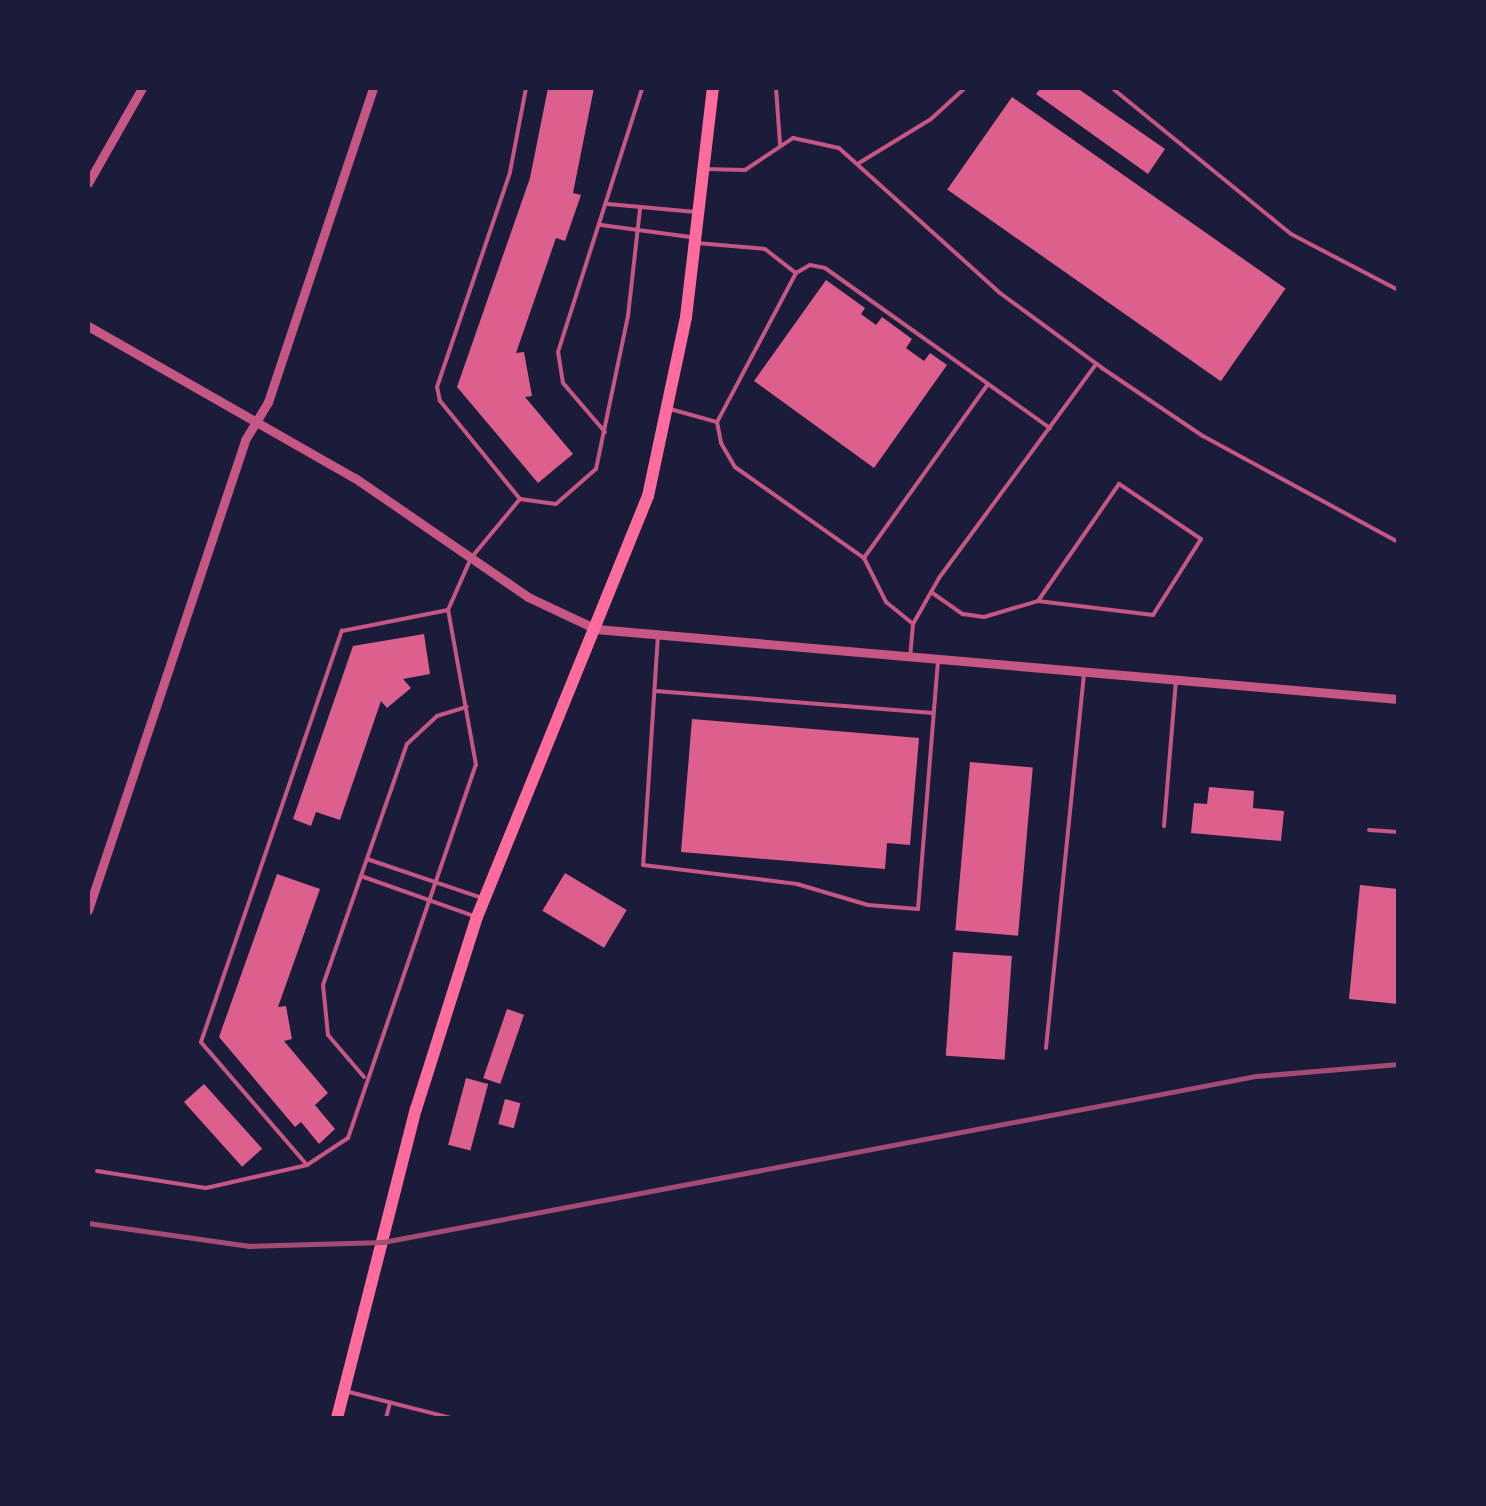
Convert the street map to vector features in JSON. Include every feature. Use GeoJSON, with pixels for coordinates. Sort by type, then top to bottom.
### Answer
{"type":"FeatureCollection","features":[{"type":"Feature","properties":{"kind":"main road"},"geometry":{"type":"LineString","coordinates":[[337,1418],[416,1110],[484,898],[630,549],[670,409],[713,88]]}},
{"type":"Feature","properties":{"kind":"street"},"geometry":{"type":"LineString","coordinates":[[88,183],[142,88]]}},
{"type":"Feature","properties":{"kind":"street"},"geometry":{"type":"LineString","coordinates":[[88,910],[373,88]]}},
{"type":"Feature","properties":{"kind":"street"},"geometry":{"type":"LineString","coordinates":[[88,326],[354,478],[528,597],[596,629],[1398,699]]}},
{"type":"Feature","properties":{"kind":"lane"},"geometry":{"type":"LineString","coordinates":[[526,88],[510,172],[437,387],[440,401],[520,499],[538,505],[568,498],[596,468],[640,209]]}},
{"type":"Feature","properties":{"kind":"lane"},"geometry":{"type":"LineString","coordinates":[[604,432],[563,383],[558,352],[642,88]]}},
{"type":"Feature","properties":{"kind":"lane"},"geometry":{"type":"LineString","coordinates":[[776,88],[780,144]]}},
{"type":"Feature","properties":{"kind":"lane"},"geometry":{"type":"LineString","coordinates":[[859,163],[931,119],[965,88]]}},
{"type":"Feature","properties":{"kind":"lane"},"geometry":{"type":"LineString","coordinates":[[1112,88],[1291,234],[1398,290]]}},
{"type":"Feature","properties":{"kind":"lane"},"geometry":{"type":"LineString","coordinates":[[700,168],[745,170],[780,144],[814,138],[859,163],[1000,293],[1096,364],[1203,436],[1398,542]]}},
{"type":"Feature","properties":{"kind":"lane"},"geometry":{"type":"LineString","coordinates":[[608,204],[696,212]]}},
{"type":"Feature","properties":{"kind":"lane"},"geometry":{"type":"LineString","coordinates":[[601,225],[765,249],[796,274]]}},
{"type":"Feature","properties":{"kind":"lane"},"geometry":{"type":"LineString","coordinates":[[913,624],[886,602],[864,558],[736,468],[718,422],[796,274],[810,265],[825,268],[1050,428]]}},
{"type":"Feature","properties":{"kind":"lane"},"geometry":{"type":"LineString","coordinates":[[910,657],[913,624],[931,592],[1096,364]]}},
{"type":"Feature","properties":{"kind":"lane"},"geometry":{"type":"LineString","coordinates":[[864,558],[988,384]]}},
{"type":"Feature","properties":{"kind":"lane"},"geometry":{"type":"LineString","coordinates":[[670,409],[718,422]]}},
{"type":"Feature","properties":{"kind":"lane"},"geometry":{"type":"LineString","coordinates":[[931,592],[963,614],[984,617],[1038,601],[1153,614],[1201,540],[1119,484],[1038,601]]}},
{"type":"Feature","properties":{"kind":"lane"},"geometry":{"type":"LineString","coordinates":[[97,1172],[206,1188],[307,1165],[348,1138],[431,881],[476,765],[448,610],[471,558],[520,499]]}},
{"type":"Feature","properties":{"kind":"lane"},"geometry":{"type":"LineString","coordinates":[[307,1165],[201,1042],[342,630],[448,610]]}},
{"type":"Feature","properties":{"kind":"lane"},"geometry":{"type":"LineString","coordinates":[[658,635],[643,865],[798,884],[902,908],[918,909],[938,659]]}},
{"type":"Feature","properties":{"kind":"lane"},"geometry":{"type":"LineString","coordinates":[[1046,1048],[1084,672]]}},
{"type":"Feature","properties":{"kind":"lane"},"geometry":{"type":"LineString","coordinates":[[1164,826],[1176,680]]}},
{"type":"Feature","properties":{"kind":"lane"},"geometry":{"type":"LineString","coordinates":[[654,690],[933,713]]}},
{"type":"Feature","properties":{"kind":"lane"},"geometry":{"type":"LineString","coordinates":[[366,1078],[328,1035],[321,1002],[406,744],[437,716],[467,707]]}},
{"type":"Feature","properties":{"kind":"lane"},"geometry":{"type":"LineString","coordinates":[[1369,830],[1398,832]]}},
{"type":"Feature","properties":{"kind":"lane"},"geometry":{"type":"LineString","coordinates":[[367,859],[484,898]]}},
{"type":"Feature","properties":{"kind":"lane"},"geometry":{"type":"LineString","coordinates":[[361,876],[478,917]]}},
{"type":"Feature","properties":{"kind":"lane"},"geometry":{"type":"LineString","coordinates":[[345,1391],[451,1418]]}},
{"type":"Feature","properties":{"kind":"lane"},"geometry":{"type":"LineString","coordinates":[[386,1418],[390,1403]]}},
{"type":"Feature","properties":{"kind":"building"},"geometry":{"type":"Polygon","coordinates":[[[548,88],[594,88],[573,193],[581,195],[565,241],[556,238],[516,353],[524,352],[532,396],[525,397],[573,454],[538,483],[457,387],[530,178],[548,88]]]}},
{"type":"Feature","properties":{"kind":"building"},"geometry":{"type":"Polygon","coordinates":[[[1041,88],[1077,88],[1165,149],[1148,174],[1036,94],[1041,88]]]}},
{"type":"Feature","properties":{"kind":"building"},"geometry":{"type":"Polygon","coordinates":[[[1012,97],[1286,289],[1221,381],[947,190],[1012,97]]]}},
{"type":"Feature","properties":{"kind":"building"},"geometry":{"type":"Polygon","coordinates":[[[826,280],[865,308],[861,314],[876,325],[882,317],[912,339],[906,348],[924,361],[930,353],[947,365],[874,468],[754,381],[826,280]]]}},
{"type":"Feature","properties":{"kind":"building"},"geometry":{"type":"Polygon","coordinates":[[[424,634],[430,674],[403,679],[411,688],[387,708],[381,701],[340,820],[316,812],[311,826],[293,819],[353,646],[424,634]]]}},
{"type":"Feature","properties":{"kind":"building"},"geometry":{"type":"Polygon","coordinates":[[[692,719],[919,738],[910,845],[887,843],[885,869],[681,852],[692,719]]]}},
{"type":"Feature","properties":{"kind":"building"},"geometry":{"type":"Polygon","coordinates":[[[970,762],[1033,767],[1018,936],[955,930],[970,762]]]}},
{"type":"Feature","properties":{"kind":"building"},"geometry":{"type":"Polygon","coordinates":[[[1209,787],[1254,791],[1253,808],[1284,811],[1281,841],[1191,833],[1194,803],[1207,804],[1209,787]]]}},
{"type":"Feature","properties":{"kind":"building"},"geometry":{"type":"Polygon","coordinates":[[[565,873],[627,910],[604,948],[542,911],[565,873]]]}},
{"type":"Feature","properties":{"kind":"building"},"geometry":{"type":"Polygon","coordinates":[[[277,874],[320,889],[278,1007],[286,1006],[292,1039],[284,1041],[328,1093],[315,1105],[335,1129],[319,1144],[301,1122],[295,1127],[219,1037],[277,874]]]}},
{"type":"Feature","properties":{"kind":"building"},"geometry":{"type":"Polygon","coordinates":[[[1360,885],[1398,889],[1398,1004],[1349,999],[1360,885]]]}},
{"type":"Feature","properties":{"kind":"building"},"geometry":{"type":"Polygon","coordinates":[[[953,952],[1012,956],[1005,1060],[946,1056],[953,952]]]}},
{"type":"Feature","properties":{"kind":"building"},"geometry":{"type":"Polygon","coordinates":[[[507,1009],[524,1015],[500,1084],[483,1078],[507,1009]]]}},
{"type":"Feature","properties":{"kind":"building"},"geometry":{"type":"Polygon","coordinates":[[[466,1078],[488,1084],[470,1151],[448,1145],[466,1078]]]}},
{"type":"Feature","properties":{"kind":"building"},"geometry":{"type":"Polygon","coordinates":[[[204,1084],[262,1149],[242,1167],[184,1102],[204,1084]]]}},
{"type":"Feature","properties":{"kind":"building"},"geometry":{"type":"Polygon","coordinates":[[[505,1099],[520,1103],[514,1128],[498,1124],[505,1099]]]}},
{"type":"Feature","properties":{"kind":"railway"},"geometry":{"type":"LineString","coordinates":[[88,1223],[249,1246],[383,1242],[1256,1076],[1398,1064]]}}]}
